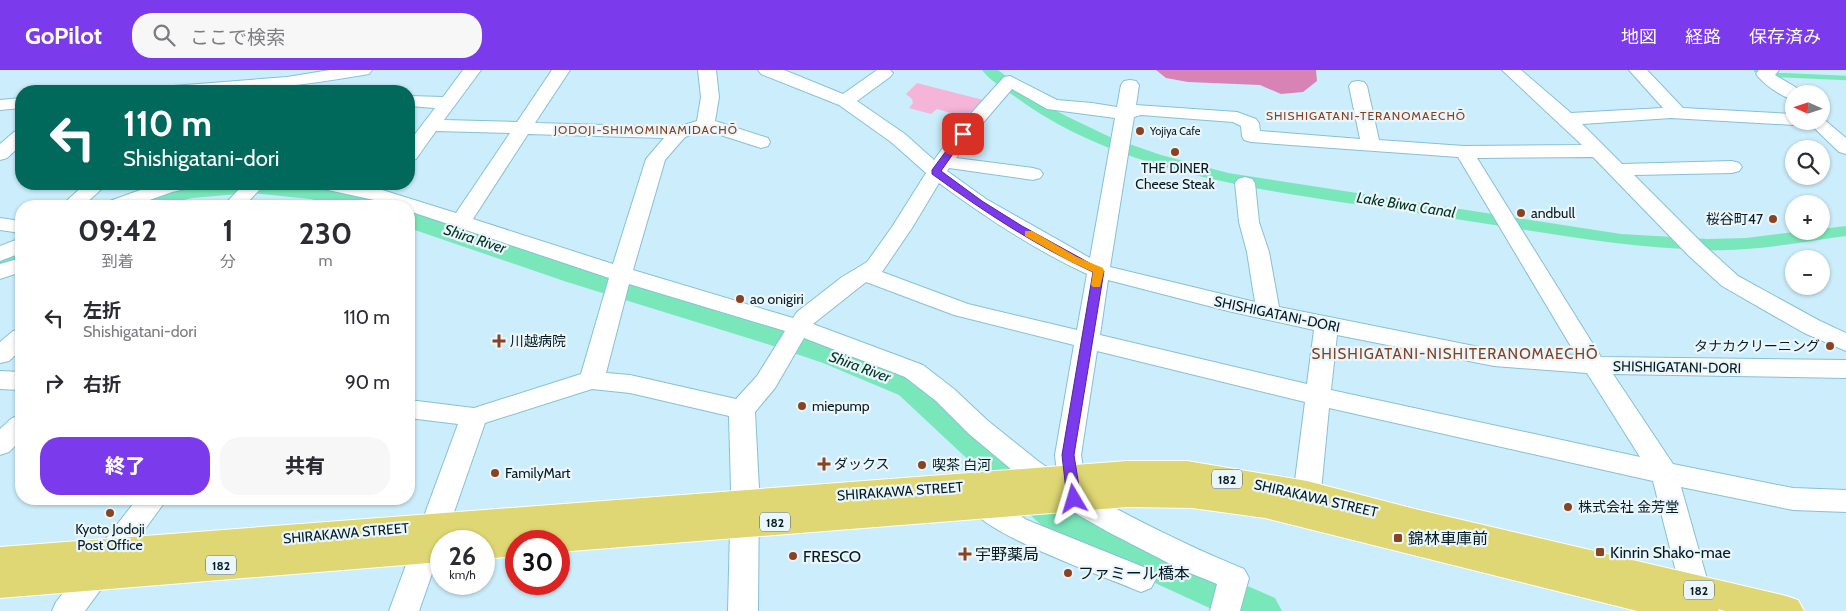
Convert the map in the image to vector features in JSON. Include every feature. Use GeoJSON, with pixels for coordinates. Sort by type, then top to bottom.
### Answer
{"type":"FeatureCollection","features":[{"type":"Feature","properties":{"kind":"main road","name":"SHIRAKAWA STREET"},"geometry":{"type":"LineString","coordinates":[[495,535],[744,513],[1037,492],[1192,495],[1265,505],[1306,504],[1508,566],[1699,604],[1786,611]]}},
{"type":"Feature","properties":{"kind":"main road","name":"SHIRAKAWA STREET"},"geometry":{"type":"LineString","coordinates":[[570,535],[744,513]]}},
{"type":"Feature","properties":{"kind":"main road","name":"SHIRAKAWA STREET"},"geometry":{"type":"LineString","coordinates":[[0,561],[104,563],[430,541]]}},
{"type":"Feature","properties":{"kind":"main road","name":"SHIRAKAWA STREET"},"geometry":{"type":"LineString","coordinates":[[0,583],[104,563]]}},
{"type":"Feature","properties":{"kind":"street"},"geometry":{"type":"LineString","coordinates":[[208,85],[225,70]]}},
{"type":"Feature","properties":{"kind":"street"},"geometry":{"type":"LineString","coordinates":[[255,85],[287,82],[360,70]]}},
{"type":"Feature","properties":{"kind":"street"},"geometry":{"type":"LineString","coordinates":[[346,85],[360,70]]}},
{"type":"Feature","properties":{"kind":"street"},"geometry":{"type":"LineString","coordinates":[[415,148],[472,70]]}},
{"type":"Feature","properties":{"kind":"street"},"geometry":{"type":"LineString","coordinates":[[461,222],[560,70]]}},
{"type":"Feature","properties":{"kind":"street"},"geometry":{"type":"LineString","coordinates":[[706,124],[712,96],[707,70]]}},
{"type":"Feature","properties":{"kind":"street","name":"SHISHIGATANI-DORI"},"geometry":{"type":"LineString","coordinates":[[767,70],[845,101],[939,166],[979,203],[1073,259],[1099,271],[1326,325],[1494,358],[1594,365],[1835,369]]}},
{"type":"Feature","properties":{"kind":"street"},"geometry":{"type":"LineString","coordinates":[[1511,70],[1545,102],[1567,119],[1719,272],[1745,290],[1846,343]]}},
{"type":"Feature","properties":{"kind":"street"},"geometry":{"type":"LineString","coordinates":[[1638,70],[1678,114]]}},
{"type":"Feature","properties":{"kind":"street"},"geometry":{"type":"LineString","coordinates":[[1768,72],[1767,78],[1785,87]]}},
{"type":"Feature","properties":{"kind":"street"},"geometry":{"type":"LineString","coordinates":[[845,101],[884,73]]}},
{"type":"Feature","properties":{"kind":"street"},"geometry":{"type":"LineString","coordinates":[[743,611],[742,410],[766,382],[805,317],[850,282],[875,267],[902,228],[939,166],[963,134],[1008,84],[1053,105],[1084,109],[1092,108],[1125,114],[1140,109],[1237,117],[1250,123],[1251,136],[1464,152],[1597,151]]}},
{"type":"Feature","properties":{"kind":"street"},"geometry":{"type":"LineString","coordinates":[[1130,84],[1068,455],[1037,492],[1017,528],[1141,579]]}},
{"type":"Feature","properties":{"kind":"street"},"geometry":{"type":"LineString","coordinates":[[1358,86],[1371,145]]}},
{"type":"Feature","properties":{"kind":"street"},"geometry":{"type":"LineString","coordinates":[[415,101],[448,103]]}},
{"type":"Feature","properties":{"kind":"street"},"geometry":{"type":"LineString","coordinates":[[0,105],[15,104]]}},
{"type":"Feature","properties":{"kind":"street"},"geometry":{"type":"LineString","coordinates":[[1567,119],[1678,114],[1785,120]]}},
{"type":"Feature","properties":{"kind":"street"},"geometry":{"type":"LineString","coordinates":[[432,125],[678,133],[706,124],[761,142]]}},
{"type":"Feature","properties":{"kind":"street"},"geometry":{"type":"LineString","coordinates":[[1826,130],[1846,148]]}},
{"type":"Feature","properties":{"kind":"street"},"geometry":{"type":"LineString","coordinates":[[592,380],[656,159],[678,133]]}},
{"type":"Feature","properties":{"kind":"street"},"geometry":{"type":"LineString","coordinates":[[6,151],[15,142]]}},
{"type":"Feature","properties":{"kind":"street"},"geometry":{"type":"LineString","coordinates":[[1464,152],[1594,365],[1664,473],[1699,604]]}},
{"type":"Feature","properties":{"kind":"street"},"geometry":{"type":"LineString","coordinates":[[939,166],[965,166],[1033,174]]}},
{"type":"Feature","properties":{"kind":"street"},"geometry":{"type":"LineString","coordinates":[[1618,170],[1732,167]]}},
{"type":"Feature","properties":{"kind":"street"},"geometry":{"type":"LineString","coordinates":[[1245,183],[1249,222],[1258,252],[1268,312]]}},
{"type":"Feature","properties":{"kind":"street"},"geometry":{"type":"LineString","coordinates":[[78,200],[90,190]]}},
{"type":"Feature","properties":{"kind":"street"},"geometry":{"type":"LineString","coordinates":[[131,200],[159,190]]}},
{"type":"Feature","properties":{"kind":"street"},"geometry":{"type":"LineString","coordinates":[[239,200],[249,190]]}},
{"type":"Feature","properties":{"kind":"street"},"geometry":{"type":"LineString","coordinates":[[352,190],[391,200]]}},
{"type":"Feature","properties":{"kind":"street"},"geometry":{"type":"LineString","coordinates":[[415,208],[461,222],[619,283],[792,337],[914,370],[945,395],[978,427],[1037,492],[1120,525],[1182,556],[1234,578],[1229,598]]}},
{"type":"Feature","properties":{"kind":"street"},"geometry":{"type":"LineString","coordinates":[[0,224],[15,226]]}},
{"type":"Feature","properties":{"kind":"street"},"geometry":{"type":"LineString","coordinates":[[0,254],[15,248]]}},
{"type":"Feature","properties":{"kind":"street"},"geometry":{"type":"LineString","coordinates":[[0,272],[15,267]]}},
{"type":"Feature","properties":{"kind":"street"},"geometry":{"type":"LineString","coordinates":[[866,274],[962,310],[1318,396],[1664,473],[1794,499],[1846,501]]}},
{"type":"Feature","properties":{"kind":"street"},"geometry":{"type":"LineString","coordinates":[[1306,504],[1326,325]]}},
{"type":"Feature","properties":{"kind":"street"},"geometry":{"type":"LineString","coordinates":[[0,355],[15,342]]}},
{"type":"Feature","properties":{"kind":"street"},"geometry":{"type":"LineString","coordinates":[[1835,369],[1846,388]]}},
{"type":"Feature","properties":{"kind":"street"},"geometry":{"type":"LineString","coordinates":[[0,380],[15,381]]}},
{"type":"Feature","properties":{"kind":"street"},"geometry":{"type":"LineString","coordinates":[[415,410],[474,417],[592,380],[630,384],[742,410]]}},
{"type":"Feature","properties":{"kind":"street"},"geometry":{"type":"LineString","coordinates":[[438,530],[474,417]]}},
{"type":"Feature","properties":{"kind":"street"},"geometry":{"type":"LineString","coordinates":[[0,444],[15,430]]}},
{"type":"Feature","properties":{"kind":"street"},"geometry":{"type":"LineString","coordinates":[[67,611],[148,505]]}},
{"type":"Feature","properties":{"kind":"street"},"geometry":{"type":"LineString","coordinates":[[404,611],[430,550]]}},
{"type":"Feature","properties":{"kind":"shaded area"},"geometry":{"type":"Polygon","coordinates":[[[1156,70],[1316,70],[1317,81],[1303,92],[1281,94],[1260,85],[1188,82],[1166,78],[1156,70]]]}},
{"type":"Feature","properties":{"kind":"shaded area"},"geometry":{"type":"Polygon","coordinates":[[[917,83],[983,100],[965,117],[937,109],[931,114],[909,108],[913,103],[912,99],[906,94],[917,83]]]}},
{"type":"Feature","properties":{"kind":"waterway","name":"Lake Biwa Canal"},"geometry":{"type":"LineString","coordinates":[[989,70],[1039,107],[1083,131],[1130,150],[1228,178],[1621,239],[1708,245],[1746,244],[1846,231]]}},
{"type":"Feature","properties":{"kind":"waterway"},"geometry":{"type":"LineString","coordinates":[[1756,70],[1779,75],[1846,78]]}},
{"type":"Feature","properties":{"kind":"waterway","name":"Shira River"},"geometry":{"type":"LineString","coordinates":[[150,200],[192,190]]}},
{"type":"Feature","properties":{"kind":"waterway","name":"Shira River"},"geometry":{"type":"LineString","coordinates":[[310,190],[351,200]]}},
{"type":"Feature","properties":{"kind":"waterway","name":"Shira River"},"geometry":{"type":"LineString","coordinates":[[415,220],[578,275],[779,336],[835,355],[911,386],[989,457],[1069,525],[1260,611]]}},
{"type":"Feature","properties":{"kind":"waterway","name":"Shira River"},"geometry":{"type":"LineString","coordinates":[[0,264],[15,257]]}},
{"type":"Feature","properties":{"kind":"slow traffic"},"geometry":{"type":"LineString","coordinates":[[1029,234],[1073,259],[1099,271],[1097,285]]}},
{"type":"Feature","properties":{"kind":"place","name":"Yojiya Cafe"},"geometry":{"type":"Point","coordinates":[1140,131]}},
{"type":"Feature","properties":{"kind":"place","name":"THE DINER Cheese Steak"},"geometry":{"type":"Point","coordinates":[1175,152]}},
{"type":"Feature","properties":{"kind":"place","name":"andbull"},"geometry":{"type":"Point","coordinates":[1521,213]}},
{"type":"Feature","properties":{"kind":"place","name":"桜谷町47"},"geometry":{"type":"Point","coordinates":[1773,219]}},
{"type":"Feature","properties":{"kind":"place","name":"ao onigiri"},"geometry":{"type":"Point","coordinates":[740,299]}},
{"type":"Feature","properties":{"kind":"place","name":"川越病院"},"geometry":{"type":"Point","coordinates":[499,341]}},
{"type":"Feature","properties":{"kind":"place","name":"タナカクリーニング"},"geometry":{"type":"Point","coordinates":[1830,346]}},
{"type":"Feature","properties":{"kind":"place","name":"miepump"},"geometry":{"type":"Point","coordinates":[802,406]}},
{"type":"Feature","properties":{"kind":"place","name":"ダックス"},"geometry":{"type":"Point","coordinates":[824,464]}},
{"type":"Feature","properties":{"kind":"place","name":"喫茶 白河"},"geometry":{"type":"Point","coordinates":[922,465]}},
{"type":"Feature","properties":{"kind":"place","name":"FamilyMart"},"geometry":{"type":"Point","coordinates":[495,473]}},
{"type":"Feature","properties":{"kind":"place","name":"株式会社 金芳堂"},"geometry":{"type":"Point","coordinates":[1568,507]}},
{"type":"Feature","properties":{"kind":"place","name":"Kyoto Jodoji Post Office"},"geometry":{"type":"Point","coordinates":[110,513]}},
{"type":"Feature","properties":{"kind":"place","name":"錦林車庫前"},"geometry":{"type":"Point","coordinates":[1398,538]}},
{"type":"Feature","properties":{"kind":"place","name":"Kinrin Shako-mae"},"geometry":{"type":"Point","coordinates":[1600,552]}},
{"type":"Feature","properties":{"kind":"place","name":"宇野薬局"},"geometry":{"type":"Point","coordinates":[965,554]}},
{"type":"Feature","properties":{"kind":"place","name":"FRESCO"},"geometry":{"type":"Point","coordinates":[793,556]}},
{"type":"Feature","properties":{"kind":"place","name":"ファミール橋本"},"geometry":{"type":"Point","coordinates":[1068,573]}},
{"type":"Feature","properties":{"kind":"district","name":"SHISHIGATANI-TERANOMAECHŌ"},"geometry":{"type":"Point","coordinates":[1366,115]}},
{"type":"Feature","properties":{"kind":"district","name":"JODOJI-SHIMOMINAMIDACHŌ"},"geometry":{"type":"Point","coordinates":[646,129]}},
{"type":"Feature","properties":{"kind":"district","name":"SHISHIGATANI-NISHITERANOMAECHŌ"},"geometry":{"type":"Point","coordinates":[1455,354]}},
{"type":"Feature","properties":{"kind":"route"},"geometry":{"type":"LineString","coordinates":[[963,134],[936,172],[979,203],[1019,228],[1073,259],[1099,271],[1068,455],[1074,499]]}}]}
